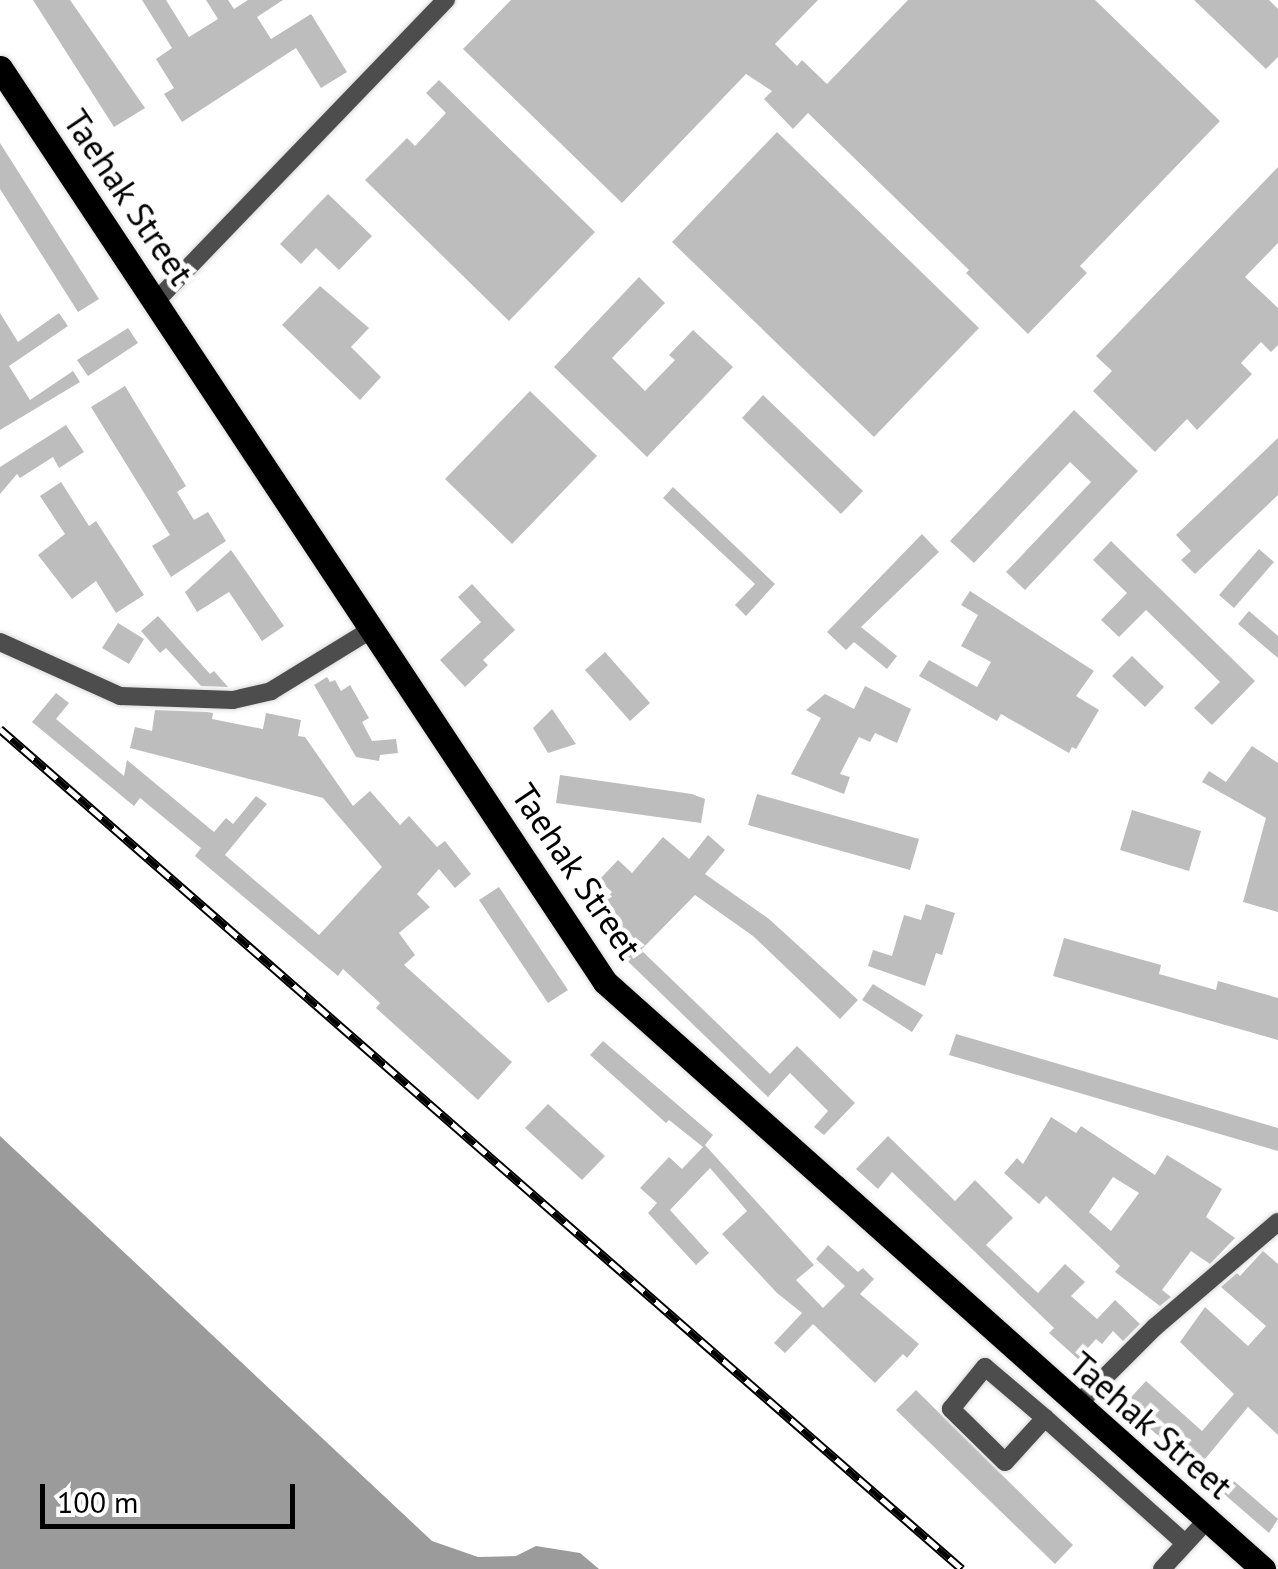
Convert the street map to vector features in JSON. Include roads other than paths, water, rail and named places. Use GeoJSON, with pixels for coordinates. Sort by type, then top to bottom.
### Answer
{"type":"FeatureCollection","features":[{"type":"Feature","properties":{"kind":"main road","name":"Taehak Street"},"geometry":{"type":"LineString","coordinates":[[0,68],[605,982],[1263,1569]]}},
{"type":"Feature","properties":{"kind":"street"},"geometry":{"type":"LineString","coordinates":[[157,300],[446,0]]}},
{"type":"Feature","properties":{"kind":"street"},"geometry":{"type":"LineString","coordinates":[[0,642],[120,696],[233,700],[271,691],[374,628]]}},
{"type":"Feature","properties":{"kind":"street"},"geometry":{"type":"LineString","coordinates":[[1076,1406],[1155,1327],[1278,1222]]}},
{"type":"Feature","properties":{"kind":"street"},"geometry":{"type":"LineString","coordinates":[[1044,1418],[1006,1462],[951,1409],[986,1367],[1044,1418],[1186,1543]]}},
{"type":"Feature","properties":{"kind":"street"},"geometry":{"type":"LineString","coordinates":[[1162,1569],[1206,1520]]}},
{"type":"Feature","properties":{"kind":"railway"},"geometry":{"type":"LineString","coordinates":[[0,729],[962,1569]]}}]}
